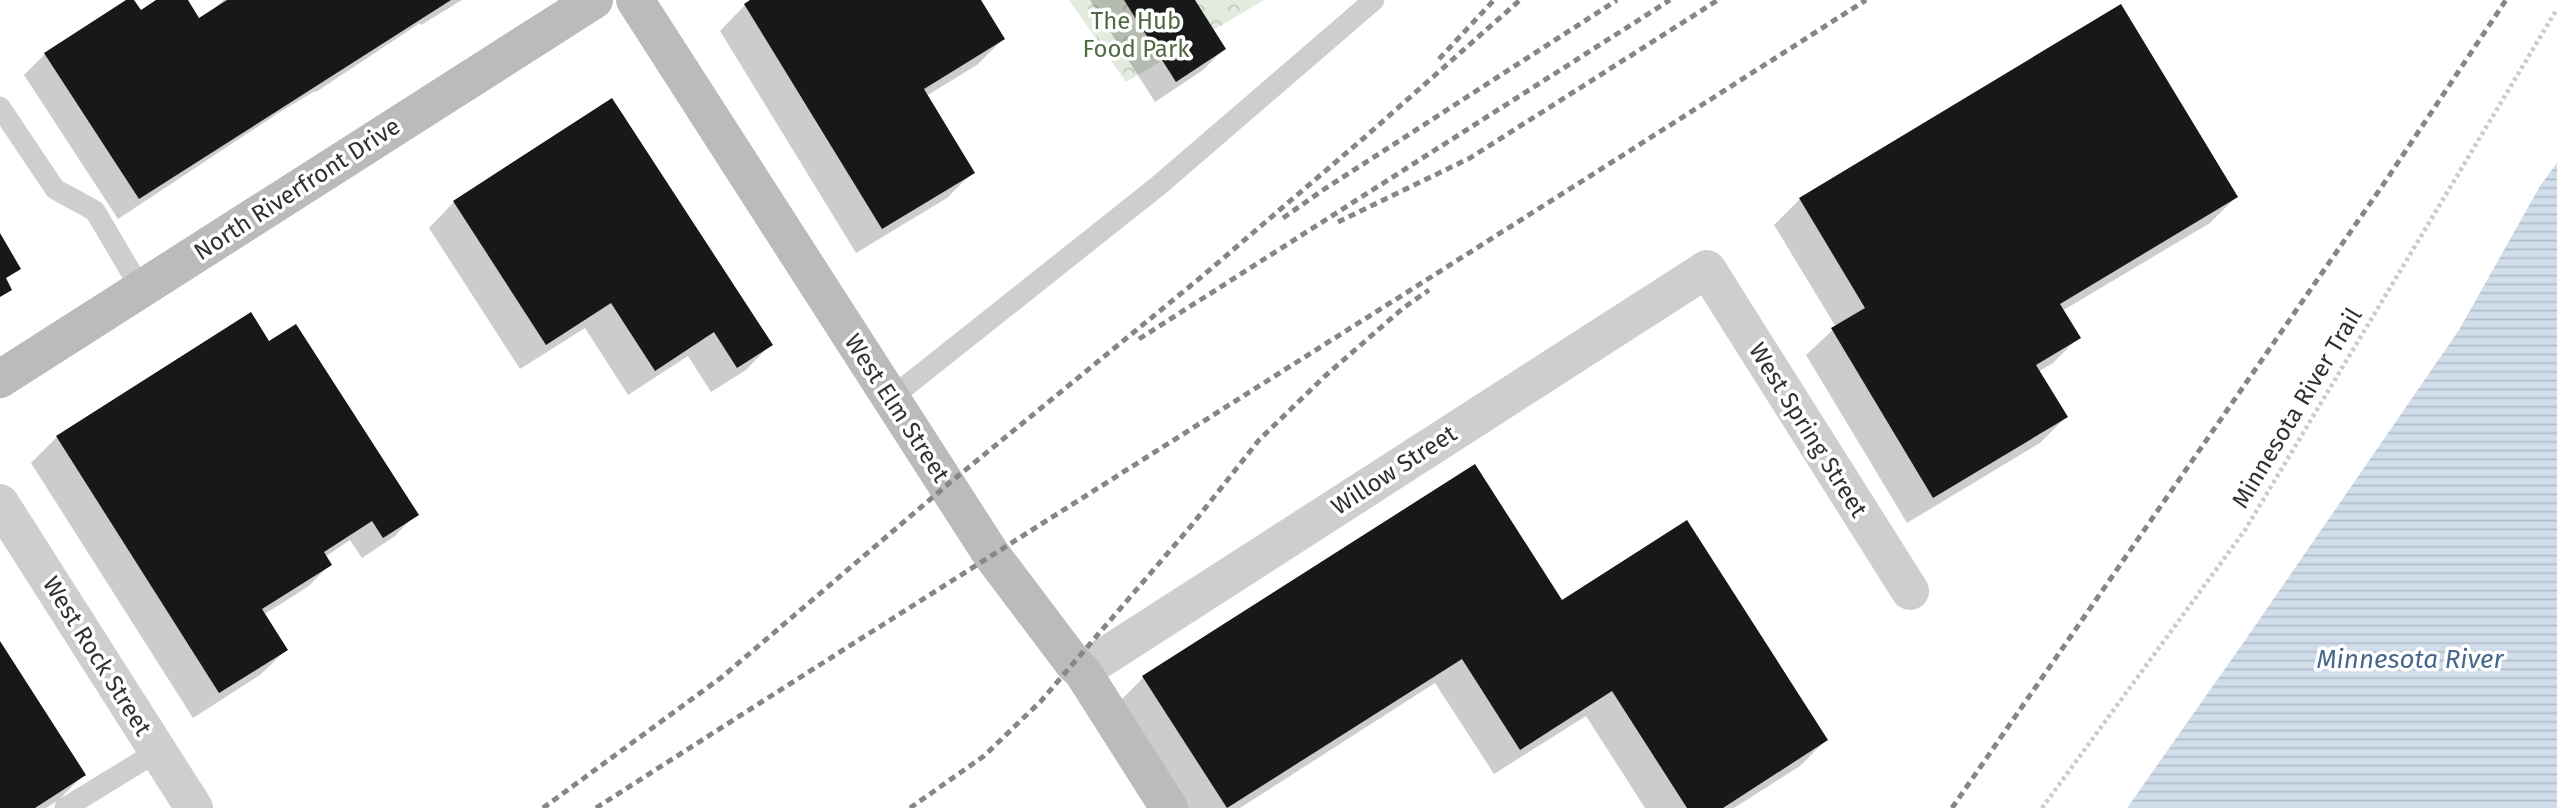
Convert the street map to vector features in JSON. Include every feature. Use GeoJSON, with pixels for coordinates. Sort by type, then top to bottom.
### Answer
{"type":"FeatureCollection","features":[{"type":"Feature","properties":{"kind":"street","name":"North Riverfront Drive"},"geometry":{"type":"LineString","coordinates":[[0,379],[594,0]]}},
{"type":"Feature","properties":{"kind":"street","name":"West Elm Street"},"geometry":{"type":"LineString","coordinates":[[635,0],[991,554],[1082,671],[1169,808]]}},
{"type":"Feature","properties":{"kind":"street","name":"West Spring Street"},"geometry":{"type":"LineString","coordinates":[[1707,269],[1910,591]]}},
{"type":"Feature","properties":{"kind":"street","name":"Willow Street"},"geometry":{"type":"LineString","coordinates":[[1082,671],[1707,269]]}},
{"type":"Feature","properties":{"kind":"street","name":"West Rock Street"},"geometry":{"type":"LineString","coordinates":[[0,503],[194,808]]}},
{"type":"Feature","properties":{"kind":"lane"},"geometry":{"type":"LineString","coordinates":[[891,398],[1158,186],[1374,0]]}},
{"type":"Feature","properties":{"kind":"lane"},"geometry":{"type":"LineString","coordinates":[[0,107],[55,189],[95,211],[141,289]]}},
{"type":"Feature","properties":{"kind":"lane"},"geometry":{"type":"LineString","coordinates":[[65,808],[158,751]]}},
{"type":"Feature","properties":{"kind":"path","name":"Minnesota River Trail"},"geometry":{"type":"LineString","coordinates":[[2042,808],[2245,530],[2557,9]]}},
{"type":"Feature","properties":{"kind":"green space","name":"The Hub Food Park"},"geometry":{"type":"Polygon","coordinates":[[[1069,0],[1264,0],[1126,82],[1069,0]]]}},
{"type":"Feature","properties":{"kind":"water","name":"Minnesota River"},"geometry":{"type":"Polygon","coordinates":[[[2557,163],[2557,808],[2127,808],[2459,330],[2540,186],[2557,163]]]}},
{"type":"Feature","properties":{"kind":"building"},"geometry":{"type":"Polygon","coordinates":[[[126,0],[134,0],[141,10],[156,0],[188,0],[199,18],[227,0],[451,0],[139,199],[44,53],[126,0]]]}},
{"type":"Feature","properties":{"kind":"building"},"geometry":{"type":"Polygon","coordinates":[[[750,0],[981,0],[1005,39],[924,89],[975,173],[882,229],[744,4],[750,0]]]}},
{"type":"Feature","properties":{"kind":"building"},"geometry":{"type":"Polygon","coordinates":[[[1124,0],[1195,0],[1226,49],[1176,82],[1124,0]]]}},
{"type":"Feature","properties":{"kind":"building"},"geometry":{"type":"Polygon","coordinates":[[[2121,4],[2238,197],[2060,304],[2081,338],[2036,365],[2068,417],[1933,498],[1831,328],[1865,308],[1799,198],[2121,4]]]}},
{"type":"Feature","properties":{"kind":"building"},"geometry":{"type":"Polygon","coordinates":[[[612,98],[773,345],[737,368],[714,332],[655,371],[611,303],[546,345],[453,201],[612,98]]]}},
{"type":"Feature","properties":{"kind":"building"},"geometry":{"type":"Polygon","coordinates":[[[0,233],[21,269],[6,278],[12,290],[0,297],[0,233]]]}},
{"type":"Feature","properties":{"kind":"building"},"geometry":{"type":"Polygon","coordinates":[[[251,312],[269,341],[296,324],[419,515],[383,538],[372,521],[324,552],[332,565],[262,609],[288,650],[219,693],[56,436],[251,312]]]}},
{"type":"Feature","properties":{"kind":"building"},"geometry":{"type":"Polygon","coordinates":[[[1475,464],[1562,600],[1687,520],[1828,740],[1723,808],[1687,808],[1612,691],[1520,750],[1462,659],[1227,808],[1142,676],[1475,464]]]}},
{"type":"Feature","properties":{"kind":"building"},"geometry":{"type":"Polygon","coordinates":[[[0,641],[86,775],[35,808],[0,808],[0,641]]]}},
{"type":"Feature","properties":{"kind":"railway"},"geometry":{"type":"LineString","coordinates":[[1439,59],[1494,0]]}},
{"type":"Feature","properties":{"kind":"railway"},"geometry":{"type":"LineString","coordinates":[[543,808],[722,677],[947,485],[1200,278],[1520,0]]}},
{"type":"Feature","properties":{"kind":"railway"},"geometry":{"type":"LineString","coordinates":[[1283,218],[1617,0]]}},
{"type":"Feature","properties":{"kind":"railway"},"geometry":{"type":"LineString","coordinates":[[1139,339],[1670,0]]}},
{"type":"Feature","properties":{"kind":"railway"},"geometry":{"type":"LineString","coordinates":[[1338,222],[1470,158],[1718,0]]}},
{"type":"Feature","properties":{"kind":"railway"},"geometry":{"type":"LineString","coordinates":[[596,808],[1866,0]]}},
{"type":"Feature","properties":{"kind":"railway"},"geometry":{"type":"LineString","coordinates":[[1952,808],[2387,179],[2506,0]]}},
{"type":"Feature","properties":{"kind":"railway"},"geometry":{"type":"LineString","coordinates":[[910,808],[984,756],[1041,701],[1191,526],[1259,440],[1325,376],[1402,309],[1429,290]]}}]}
